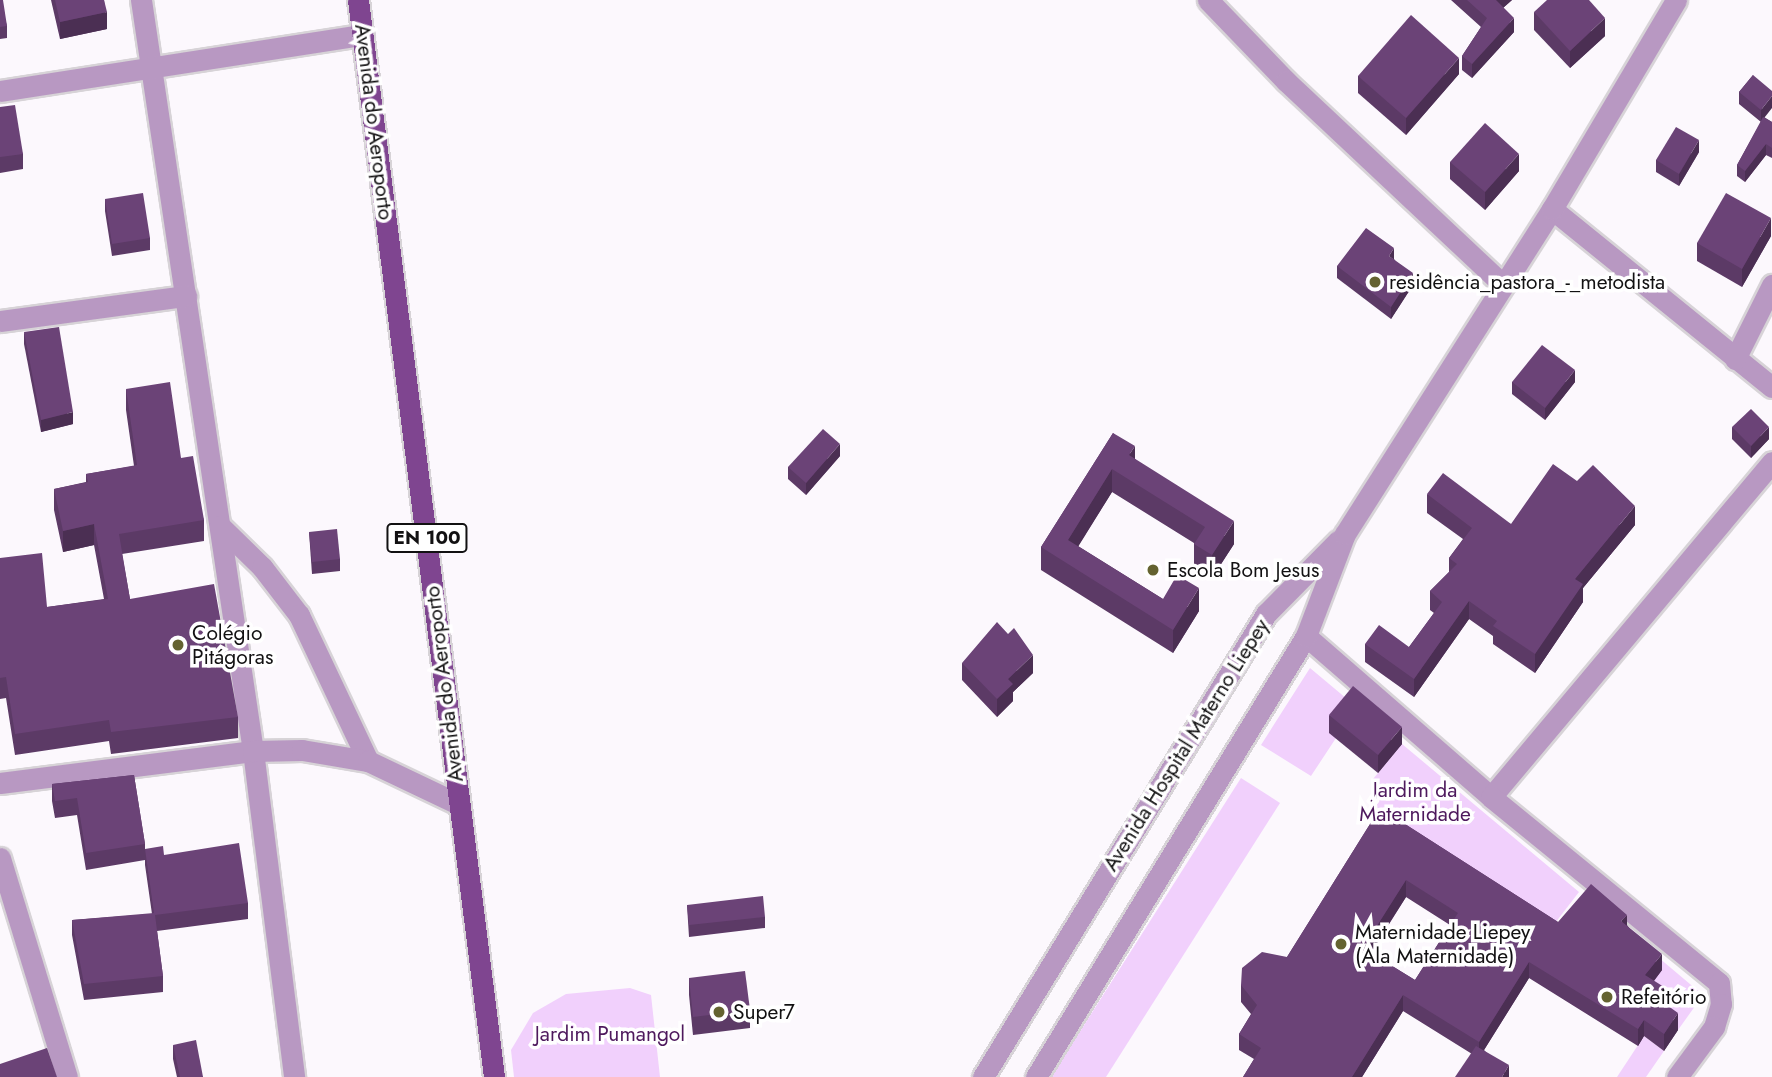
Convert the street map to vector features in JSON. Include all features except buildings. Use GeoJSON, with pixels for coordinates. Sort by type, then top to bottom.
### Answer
{"type":"FeatureCollection","features":[{"type":"Feature","properties":{"kind":"main road","name":"Avenida do Aeroporto"},"geometry":{"type":"LineString","coordinates":[[358,0],[494,1077]]}},
{"type":"Feature","properties":{"kind":"street"},"geometry":{"type":"LineString","coordinates":[[141,0],[253,751],[295,1077]]}},
{"type":"Feature","properties":{"kind":"street"},"geometry":{"type":"LineString","coordinates":[[1208,0],[1286,81],[1503,285]]}},
{"type":"Feature","properties":{"kind":"street"},"geometry":{"type":"LineString","coordinates":[[1345,534],[1552,209],[1676,0]]}},
{"type":"Feature","properties":{"kind":"street"},"geometry":{"type":"LineString","coordinates":[[0,91],[363,35]]}},
{"type":"Feature","properties":{"kind":"street"},"geometry":{"type":"LineString","coordinates":[[1552,209],[1772,387]]}},
{"type":"Feature","properties":{"kind":"street"},"geometry":{"type":"LineString","coordinates":[[1735,359],[1772,285]]}},
{"type":"Feature","properties":{"kind":"street"},"geometry":{"type":"LineString","coordinates":[[0,321],[186,296]]}},
{"type":"Feature","properties":{"kind":"street"},"geometry":{"type":"LineString","coordinates":[[1491,797],[1772,462]]}},
{"type":"Feature","properties":{"kind":"street"},"geometry":{"type":"LineString","coordinates":[[220,526],[262,567],[299,615],[368,761]]}},
{"type":"Feature","properties":{"kind":"street","name":"Avenida Hospital Materno Liepey"},"geometry":{"type":"LineString","coordinates":[[1036,1077],[1306,636],[1345,534]]}},
{"type":"Feature","properties":{"kind":"street","name":"Avenida Hospital Materno Liepey"},"geometry":{"type":"LineString","coordinates":[[983,1077],[1266,614],[1345,534]]}},
{"type":"Feature","properties":{"kind":"street"},"geometry":{"type":"LineString","coordinates":[[1306,636],[1491,797],[1719,983],[1721,1004],[1714,1027],[1677,1077]]}},
{"type":"Feature","properties":{"kind":"street"},"geometry":{"type":"LineString","coordinates":[[0,783],[253,751],[302,750],[368,761],[458,804]]}},
{"type":"Feature","properties":{"kind":"street"},"geometry":{"type":"LineString","coordinates":[[0,858],[66,1077]]}},
{"type":"Feature","properties":{"kind":"green space"},"geometry":{"type":"Polygon","coordinates":[[[1310,668],[1353,704],[1330,732],[1336,738],[1311,776],[1261,745],[1310,668]]]}},
{"type":"Feature","properties":{"kind":"green space","name":"Jardim da Maternidade"},"geometry":{"type":"Polygon","coordinates":[[[1402,744],[1579,892],[1535,949],[1533,919],[1366,815],[1374,801],[1373,779],[1402,744]]]}},
{"type":"Feature","properties":{"kind":"green space"},"geometry":{"type":"Polygon","coordinates":[[[1241,778],[1280,803],[1106,1077],[1051,1077],[1241,778]]]}},
{"type":"Feature","properties":{"kind":"green space"},"geometry":{"type":"Polygon","coordinates":[[[1627,931],[1703,995],[1678,1030],[1657,1015],[1627,931]]]}},
{"type":"Feature","properties":{"kind":"green space","name":"Jardim Pumangol"},"geometry":{"type":"Polygon","coordinates":[[[630,988],[651,995],[660,1077],[514,1077],[511,1050],[533,1013],[566,994],[630,988]]]}},
{"type":"Feature","properties":{"kind":"green space"},"geometry":{"type":"Polygon","coordinates":[[[1644,1036],[1664,1051],[1646,1077],[1617,1077],[1644,1036]]]}},
{"type":"Feature","properties":{"kind":"place","name":"residência_pastora_-_metodista"},"geometry":{"type":"Point","coordinates":[1375,282]}},
{"type":"Feature","properties":{"kind":"place","name":"Escola Bom Jesus"},"geometry":{"type":"Point","coordinates":[1153,570]}},
{"type":"Feature","properties":{"kind":"place","name":"Colégio Pitágoras"},"geometry":{"type":"Point","coordinates":[178,645]}},
{"type":"Feature","properties":{"kind":"place","name":"Maternidade Liepey (Ala Maternidade)"},"geometry":{"type":"Point","coordinates":[1341,944]}},
{"type":"Feature","properties":{"kind":"place","name":"Refeitório"},"geometry":{"type":"Point","coordinates":[1607,997]}},
{"type":"Feature","properties":{"kind":"place","name":"Super7"},"geometry":{"type":"Point","coordinates":[719,1012]}}]}
